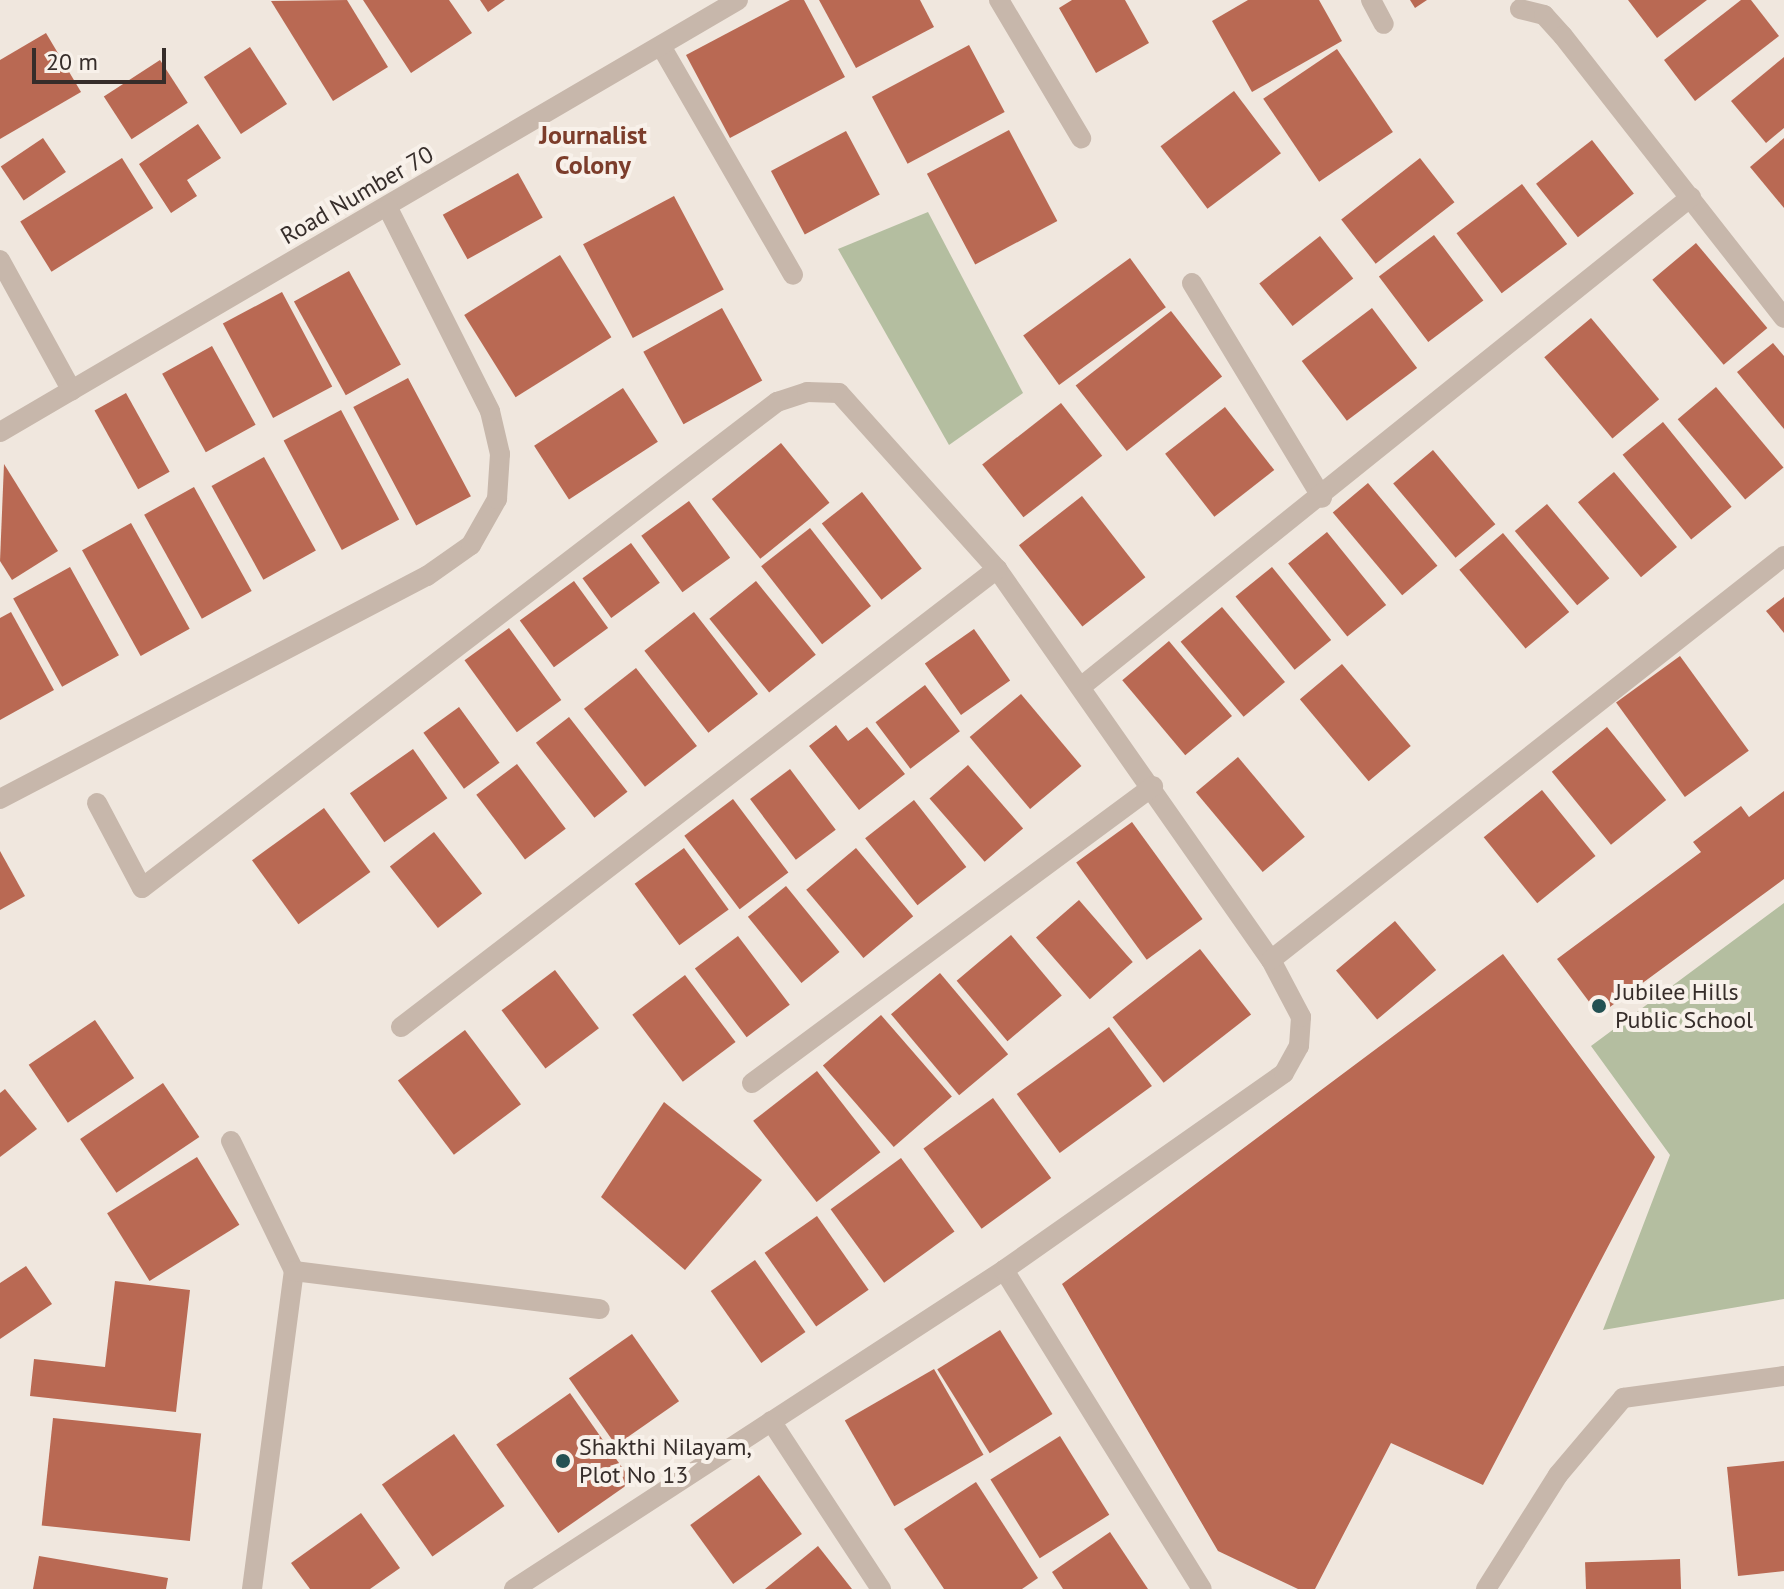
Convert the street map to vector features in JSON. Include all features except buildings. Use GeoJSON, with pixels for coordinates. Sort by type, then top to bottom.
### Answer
{"type":"FeatureCollection","features":[{"type":"Feature","properties":{"kind":"street","name":"Road Number 70"},"geometry":{"type":"LineString","coordinates":[[0,432],[388,208],[738,0]]}},
{"type":"Feature","properties":{"kind":"street"},"geometry":{"type":"LineString","coordinates":[[999,0],[1081,138]]}},
{"type":"Feature","properties":{"kind":"street"},"geometry":{"type":"LineString","coordinates":[[1371,0],[1384,24]]}},
{"type":"Feature","properties":{"kind":"street"},"geometry":{"type":"LineString","coordinates":[[1520,9],[1544,15],[1784,318]]}},
{"type":"Feature","properties":{"kind":"street"},"geometry":{"type":"LineString","coordinates":[[661,46],[793,275]]}},
{"type":"Feature","properties":{"kind":"street"},"geometry":{"type":"LineString","coordinates":[[1082,686],[1322,498],[1691,197]]}},
{"type":"Feature","properties":{"kind":"street"},"geometry":{"type":"LineString","coordinates":[[0,799],[427,576],[471,545],[497,499],[500,454],[490,411],[388,208]]}},
{"type":"Feature","properties":{"kind":"street"},"geometry":{"type":"LineString","coordinates":[[0,260],[72,391]]}},
{"type":"Feature","properties":{"kind":"street"},"geometry":{"type":"LineString","coordinates":[[1192,283],[1322,498]]}},
{"type":"Feature","properties":{"kind":"street"},"geometry":{"type":"LineString","coordinates":[[97,803],[142,888],[777,402],[807,392],[839,393],[997,569],[1153,786],[1271,960],[1301,1017],[1299,1046],[1284,1073],[1004,1270],[514,1589]]}},
{"type":"Feature","properties":{"kind":"street"},"geometry":{"type":"LineString","coordinates":[[1271,960],[1784,556]]}},
{"type":"Feature","properties":{"kind":"street"},"geometry":{"type":"LineString","coordinates":[[401,1027],[997,569]]}},
{"type":"Feature","properties":{"kind":"street"},"geometry":{"type":"LineString","coordinates":[[752,1083],[1153,786]]}},
{"type":"Feature","properties":{"kind":"street"},"geometry":{"type":"LineString","coordinates":[[231,1141],[294,1271],[252,1589]]}},
{"type":"Feature","properties":{"kind":"street"},"geometry":{"type":"LineString","coordinates":[[1004,1270],[1202,1589]]}},
{"type":"Feature","properties":{"kind":"street"},"geometry":{"type":"LineString","coordinates":[[294,1271],[600,1309]]}},
{"type":"Feature","properties":{"kind":"street"},"geometry":{"type":"LineString","coordinates":[[1486,1589],[1558,1475],[1623,1398],[1784,1376]]}},
{"type":"Feature","properties":{"kind":"street"},"geometry":{"type":"LineString","coordinates":[[771,1421],[881,1589]]}},
{"type":"Feature","properties":{"kind":"green space"},"geometry":{"type":"Polygon","coordinates":[[[928,212],[1023,393],[949,445],[838,249],[928,212]]]}},
{"type":"Feature","properties":{"kind":"green space"},"geometry":{"type":"Polygon","coordinates":[[[1784,903],[1784,1299],[1603,1330],[1670,1155],[1591,1046],[1784,903]]]}},
{"type":"Feature","properties":{"kind":"place","name":"Jubilee Hills Public School"},"geometry":{"type":"Point","coordinates":[1599,1006]}},
{"type":"Feature","properties":{"kind":"place","name":"Shakthi Nilayam, Plot No 13"},"geometry":{"type":"Point","coordinates":[563,1461]}},
{"type":"Feature","properties":{"kind":"district","name":"Journalist Colony"},"geometry":{"type":"Point","coordinates":[593,150]}}]}
